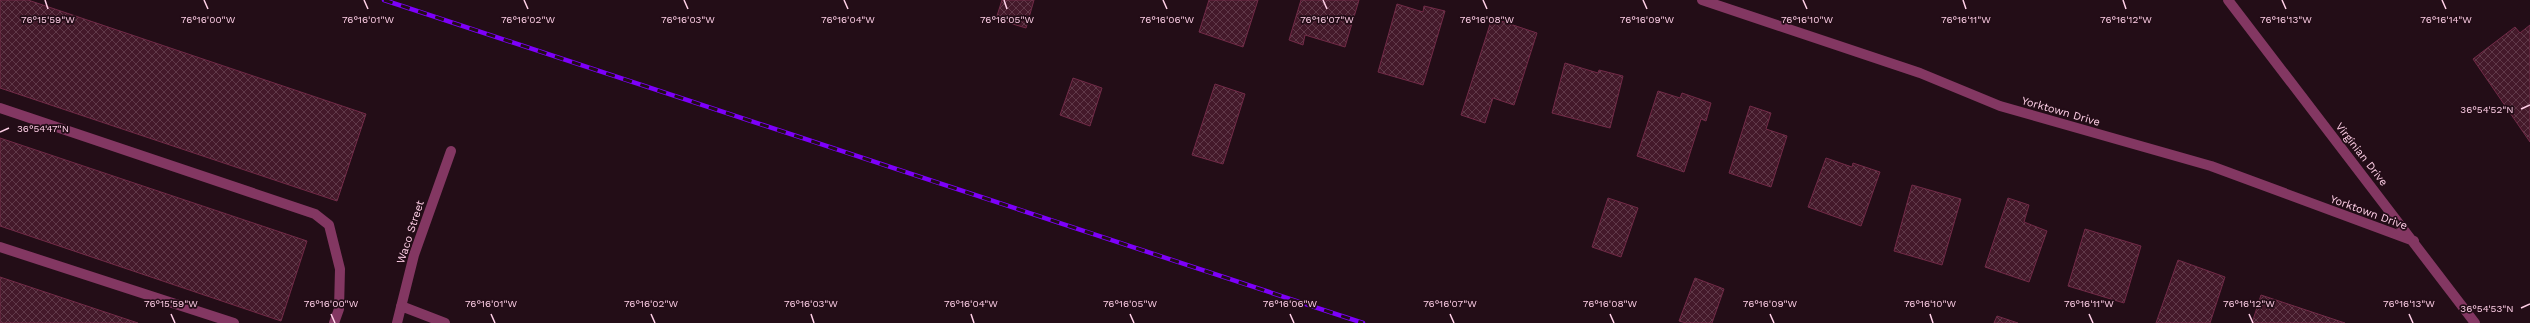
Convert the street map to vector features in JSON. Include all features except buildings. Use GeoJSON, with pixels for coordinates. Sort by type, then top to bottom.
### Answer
{"type":"FeatureCollection","features":[{"type":"Feature","properties":{"kind":"street","name":"Yorktown Drive"},"geometry":{"type":"LineString","coordinates":[[1702,0],[1920,73],[2000,106],[2211,166],[2414,241]]}},
{"type":"Feature","properties":{"kind":"street","name":"Virginian Drive"},"geometry":{"type":"LineString","coordinates":[[2228,0],[2414,241],[2475,323]]}},
{"type":"Feature","properties":{"kind":"street"},"geometry":{"type":"LineString","coordinates":[[0,108],[315,214],[330,225],[340,269],[339,309],[334,323]]}},
{"type":"Feature","properties":{"kind":"street","name":"Waco Street"},"geometry":{"type":"LineString","coordinates":[[397,323],[414,255],[451,151]]}},
{"type":"Feature","properties":{"kind":"street"},"geometry":{"type":"LineString","coordinates":[[0,247],[234,323]]}},
{"type":"Feature","properties":{"kind":"street"},"geometry":{"type":"LineString","coordinates":[[401,306],[445,323]]}},
{"type":"Feature","properties":{"kind":"railway"},"geometry":{"type":"LineString","coordinates":[[384,0],[1363,323]]}}]}
